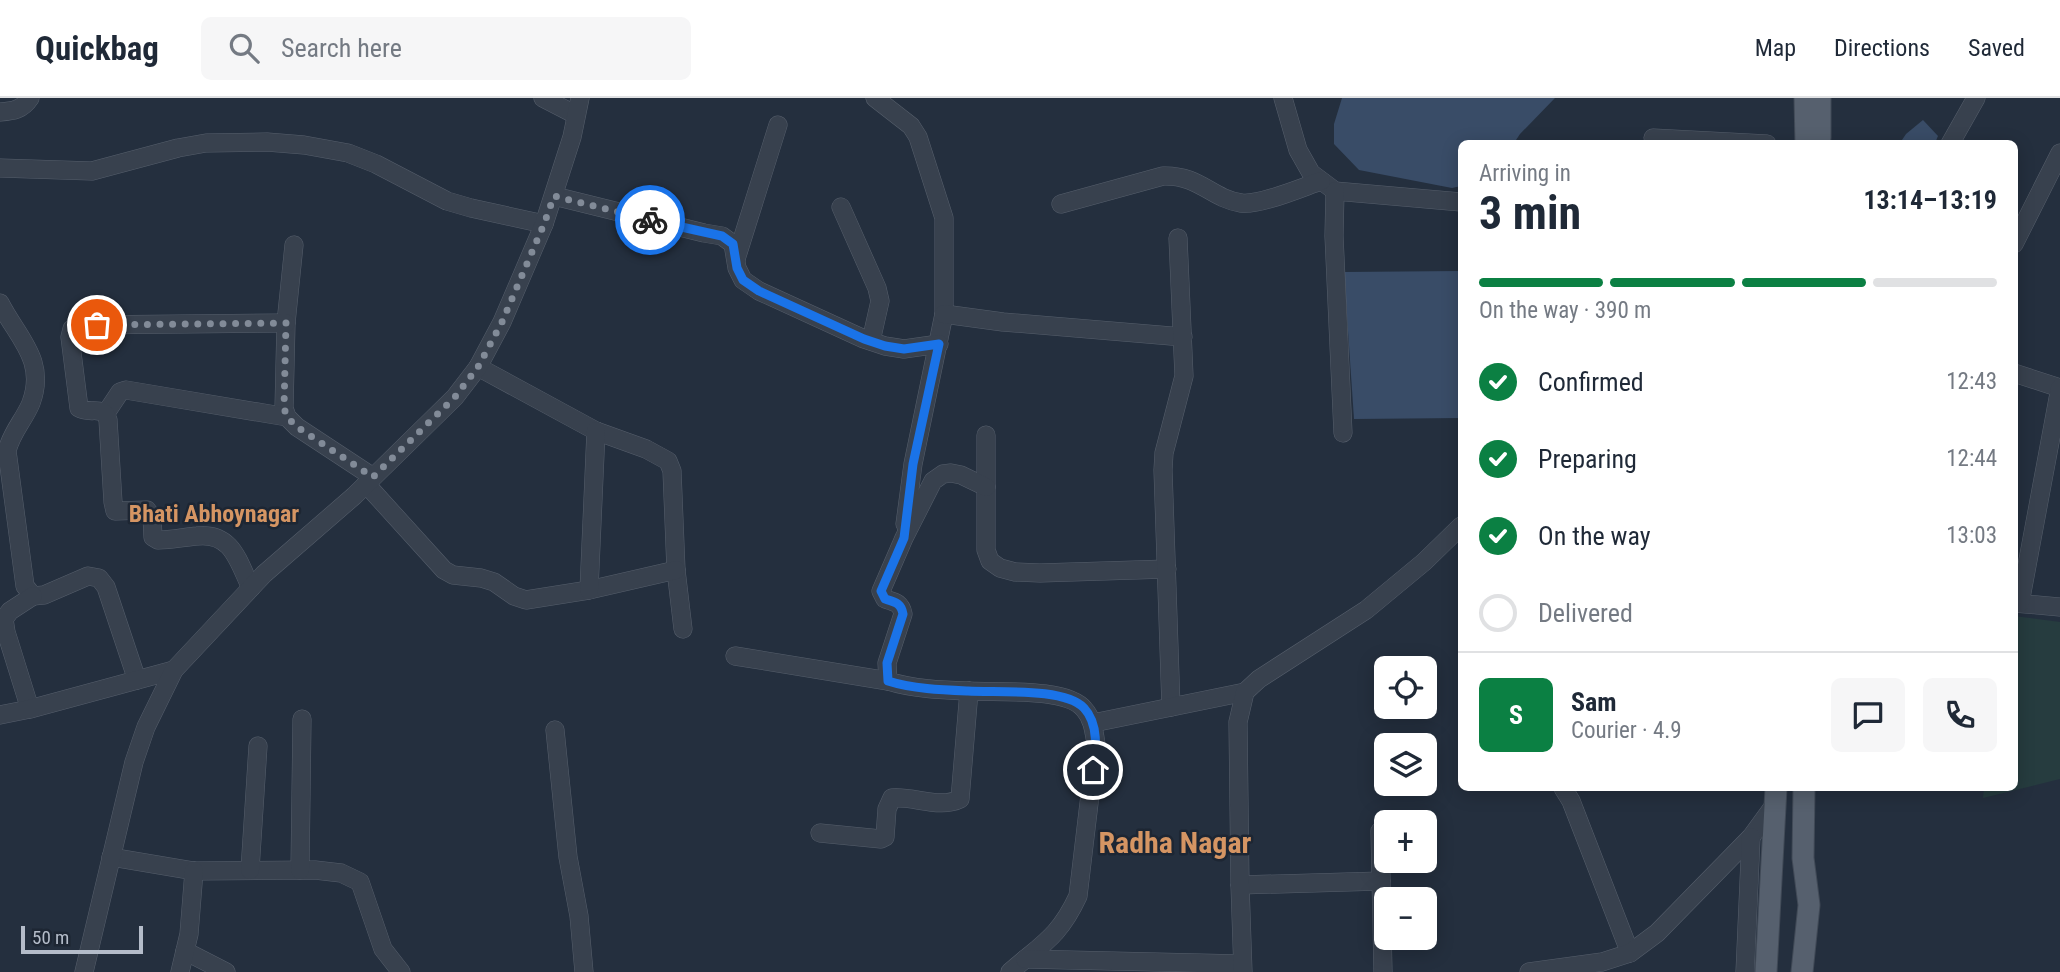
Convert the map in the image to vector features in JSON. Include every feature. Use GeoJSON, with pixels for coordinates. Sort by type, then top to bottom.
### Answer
{"type":"FeatureCollection","features":[{"type":"Feature","properties":{"kind":"main road"},"geometry":{"type":"LineString","coordinates":[[1805,98],[1806,140]]}},
{"type":"Feature","properties":{"kind":"main road"},"geometry":{"type":"LineString","coordinates":[[1820,98],[1820,140]]}},
{"type":"Feature","properties":{"kind":"main road"},"geometry":{"type":"LineString","coordinates":[[1802,972],[1808,905],[1803,858],[1804,791]]}},
{"type":"Feature","properties":{"kind":"main road"},"geometry":{"type":"LineString","coordinates":[[1766,972],[1776,796]]}},
{"type":"Feature","properties":{"kind":"street"},"geometry":{"type":"LineString","coordinates":[[0,112],[23,107],[30,98]]}},
{"type":"Feature","properties":{"kind":"street"},"geometry":{"type":"LineString","coordinates":[[84,972],[134,762],[146,727],[174,670],[251,588],[369,481],[455,397],[478,367],[502,322],[554,196],[578,107],[543,98]]}},
{"type":"Feature","properties":{"kind":"street"},"geometry":{"type":"LineString","coordinates":[[875,98],[911,126],[918,137],[941,205],[945,228],[944,314],[913,464],[904,538]]}},
{"type":"Feature","properties":{"kind":"street"},"geometry":{"type":"LineString","coordinates":[[1283,98],[1298,150],[1311,173],[1328,186],[1334,236],[1343,433]]}},
{"type":"Feature","properties":{"kind":"street"},"geometry":{"type":"LineString","coordinates":[[1952,140],[1976,98]]}},
{"type":"Feature","properties":{"kind":"street"},"geometry":{"type":"LineString","coordinates":[[736,259],[778,125]]}},
{"type":"Feature","properties":{"kind":"street"},"geometry":{"type":"LineString","coordinates":[[1653,138],[1691,140]]}},
{"type":"Feature","properties":{"kind":"street"},"geometry":{"type":"LineString","coordinates":[[0,168],[92,171],[206,143],[267,142],[304,145],[348,153],[376,164],[447,201],[544,224]]}},
{"type":"Feature","properties":{"kind":"street"},"geometry":{"type":"LineString","coordinates":[[2018,233],[2060,153]]}},
{"type":"Feature","properties":{"kind":"street"},"geometry":{"type":"LineString","coordinates":[[1061,204],[1163,176],[1194,180],[1215,193],[1244,204],[1328,186],[1458,202]]}},
{"type":"Feature","properties":{"kind":"street"},"geometry":{"type":"LineString","coordinates":[[554,196],[722,236],[733,244],[737,268],[743,280],[759,291],[871,341],[904,349],[939,344]]}},
{"type":"Feature","properties":{"kind":"street"},"geometry":{"type":"LineString","coordinates":[[841,206],[877,288],[880,301],[871,341]]}},
{"type":"Feature","properties":{"kind":"street"},"geometry":{"type":"LineString","coordinates":[[1171,707],[1163,470],[1164,453],[1184,376],[1178,238]]}},
{"type":"Feature","properties":{"kind":"street"},"geometry":{"type":"LineString","coordinates":[[294,245],[286,323],[284,408],[287,417],[369,481],[444,570],[453,575],[494,582],[514,596],[526,600],[589,590],[676,570]]}},
{"type":"Feature","properties":{"kind":"street"},"geometry":{"type":"LineString","coordinates":[[0,303],[28,347],[35,369],[35,388],[30,404],[10,438],[7,451],[25,586],[33,596]]}},
{"type":"Feature","properties":{"kind":"street"},"geometry":{"type":"LineString","coordinates":[[944,314],[1003,322],[1184,337]]}},
{"type":"Feature","properties":{"kind":"street"},"geometry":{"type":"LineString","coordinates":[[251,588],[234,554],[222,538],[200,535],[158,540],[153,537],[152,517],[147,510],[115,511],[108,420],[106,413],[100,410],[85,411],[79,408],[69,337],[72,328],[83,325],[286,323]]}},
{"type":"Feature","properties":{"kind":"street"},"geometry":{"type":"LineString","coordinates":[[478,367],[596,431],[646,449],[668,461],[672,471],[676,570],[683,629]]}},
{"type":"Feature","properties":{"kind":"street"},"geometry":{"type":"LineString","coordinates":[[2018,374],[2060,388],[2018,598]]}},
{"type":"Feature","properties":{"kind":"street"},"geometry":{"type":"LineString","coordinates":[[106,413],[120,392],[126,390],[287,417]]}},
{"type":"Feature","properties":{"kind":"street"},"geometry":{"type":"LineString","coordinates":[[589,590],[596,431]]}},
{"type":"Feature","properties":{"kind":"street"},"geometry":{"type":"LineString","coordinates":[[986,435],[986,550],[990,561],[1000,568],[1015,572],[1167,569]]}},
{"type":"Feature","properties":{"kind":"street"},"geometry":{"type":"LineString","coordinates":[[888,681],[887,663],[903,614],[901,607],[896,602],[885,599],[881,591],[904,538],[933,481],[943,474],[961,475],[986,487]]}},
{"type":"Feature","properties":{"kind":"street"},"geometry":{"type":"LineString","coordinates":[[1093,723],[1245,692],[1259,679],[1366,610],[1424,562],[1458,529]]}},
{"type":"Feature","properties":{"kind":"street"},"geometry":{"type":"LineString","coordinates":[[30,709],[2,620],[10,611],[33,596],[44,595],[88,576],[99,578],[106,587],[137,680]]}},
{"type":"Feature","properties":{"kind":"street"},"geometry":{"type":"LineString","coordinates":[[2018,603],[2060,607]]}},
{"type":"Feature","properties":{"kind":"street"},"geometry":{"type":"LineString","coordinates":[[735,656],[888,681],[902,686],[1061,696],[1083,707],[1093,723],[1096,744],[1078,896],[1069,916],[1054,936],[1010,972]]}},
{"type":"Feature","properties":{"kind":"street"},"geometry":{"type":"LineString","coordinates":[[0,715],[174,670]]}},
{"type":"Feature","properties":{"kind":"street"},"geometry":{"type":"LineString","coordinates":[[820,833],[881,839],[885,837],[887,809],[892,798],[943,802],[960,799],[969,691]]}},
{"type":"Feature","properties":{"kind":"street"},"geometry":{"type":"LineString","coordinates":[[1025,959],[1242,968],[1238,722],[1245,692]]}},
{"type":"Feature","properties":{"kind":"street"},"geometry":{"type":"LineString","coordinates":[[300,870],[302,719]]}},
{"type":"Feature","properties":{"kind":"street"},"geometry":{"type":"LineString","coordinates":[[555,730],[568,857],[579,916],[584,972]]}},
{"type":"Feature","properties":{"kind":"street"},"geometry":{"type":"LineString","coordinates":[[250,870],[258,746]]}},
{"type":"Feature","properties":{"kind":"street"},"geometry":{"type":"LineString","coordinates":[[1565,791],[1630,953]]}},
{"type":"Feature","properties":{"kind":"street"},"geometry":{"type":"LineString","coordinates":[[1529,972],[1602,962],[1630,953],[1657,933],[1751,837],[1776,796]]}},
{"type":"Feature","properties":{"kind":"street"},"geometry":{"type":"LineString","coordinates":[[1745,972],[1751,837]]}},
{"type":"Feature","properties":{"kind":"street"},"geometry":{"type":"LineString","coordinates":[[111,857],[194,871],[300,870],[341,873],[360,882],[383,949],[401,972]]}},
{"type":"Feature","properties":{"kind":"street"},"geometry":{"type":"LineString","coordinates":[[180,972],[189,933],[194,871]]}},
{"type":"Feature","properties":{"kind":"street"},"geometry":{"type":"LineString","coordinates":[[1381,873],[1383,972]]}},
{"type":"Feature","properties":{"kind":"street"},"geometry":{"type":"LineString","coordinates":[[1240,885],[1381,881]]}},
{"type":"Feature","properties":{"kind":"street"},"geometry":{"type":"LineString","coordinates":[[185,951],[226,972]]}},
{"type":"Feature","properties":{"kind":"green space"},"geometry":{"type":"Polygon","coordinates":[[[2018,617],[2060,622],[2060,779],[2018,789],[2018,617]]]}},
{"type":"Feature","properties":{"kind":"green space"},"geometry":{"type":"Polygon","coordinates":[[[1984,791],[2011,791],[1983,798],[1984,791]]]}},
{"type":"Feature","properties":{"kind":"water"},"geometry":{"type":"Polygon","coordinates":[[[1342,98],[1555,98],[1516,140],[1458,140],[1458,187],[1452,188],[1359,170],[1334,144],[1334,124],[1342,98]]]}},
{"type":"Feature","properties":{"kind":"water"},"geometry":{"type":"Polygon","coordinates":[[[1923,120],[1938,136],[1936,140],[1902,140],[1923,120]]]}},
{"type":"Feature","properties":{"kind":"water"},"geometry":{"type":"Polygon","coordinates":[[[1458,271],[1458,418],[1354,419],[1344,272],[1458,271]]]}},
{"type":"Feature","properties":{"kind":"way so far"},"geometry":{"type":"LineString","coordinates":[[97,325],[286,323],[284,408],[287,417],[297,427],[373,477],[455,397],[478,367],[502,322],[554,196],[650,220]]}},
{"type":"Feature","properties":{"kind":"district","name":"Bhati Abhoynagar"},"geometry":{"type":"Point","coordinates":[214,514]}},
{"type":"Feature","properties":{"kind":"district","name":"Radha Nagar"},"geometry":{"type":"Point","coordinates":[1175,842]}},
{"type":"Feature","properties":{"kind":"route"},"geometry":{"type":"LineString","coordinates":[[650,220],[722,236],[733,244],[737,268],[743,280],[759,291],[864,339],[904,349],[939,344],[913,464],[904,538],[881,591],[885,599],[896,602],[901,607],[903,614],[887,663],[888,681],[902,686],[924,688],[1061,696],[1083,707],[1093,723],[1096,744],[1093,770]]}}]}
